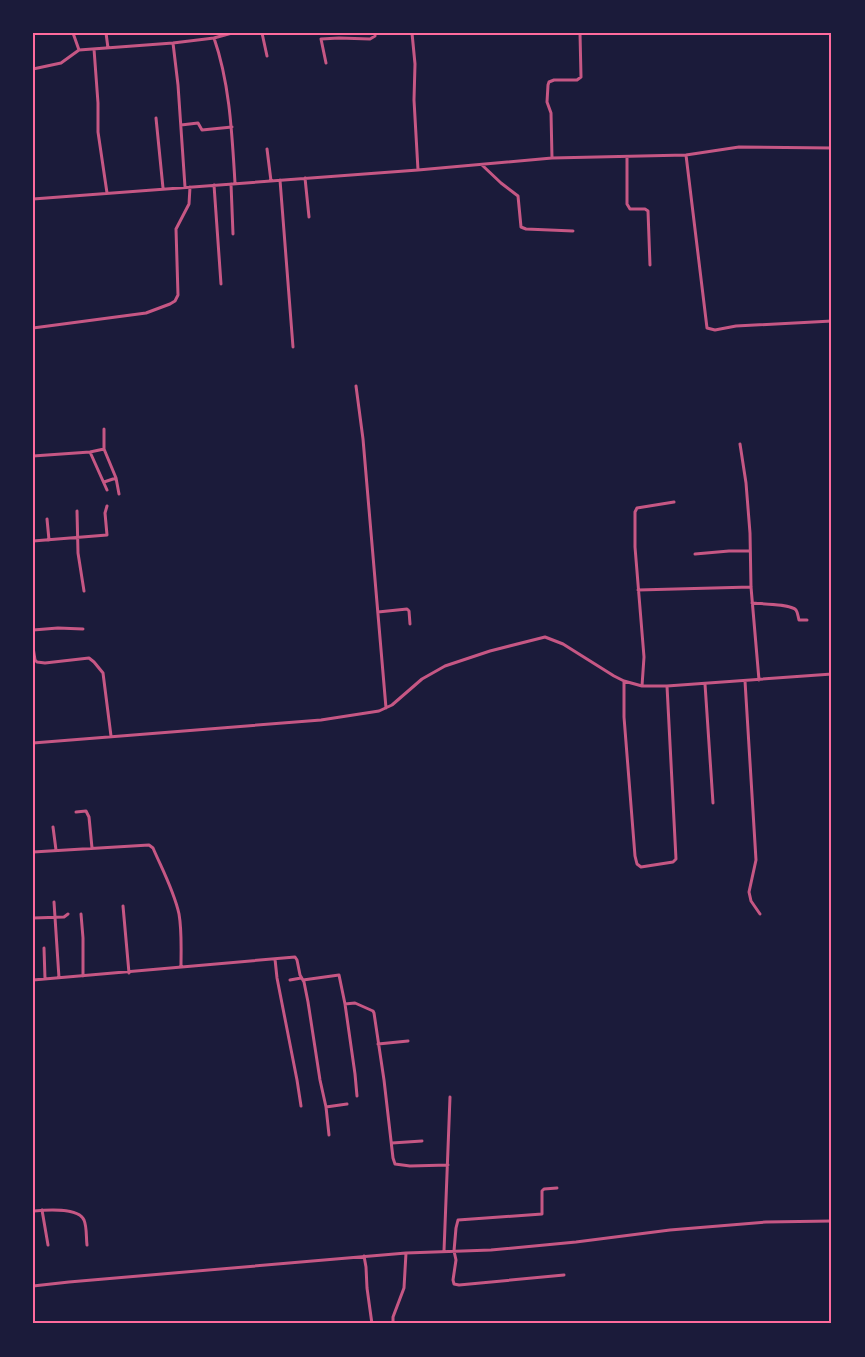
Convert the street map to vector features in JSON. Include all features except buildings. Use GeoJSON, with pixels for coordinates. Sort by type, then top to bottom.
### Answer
{"type":"FeatureCollection","features":[{"type":"Feature","properties":{"kind":"street"},"geometry":{"type":"LineString","coordinates":[[73,33],[79,50]]}},
{"type":"Feature","properties":{"kind":"street"},"geometry":{"type":"LineString","coordinates":[[106,33],[108,48]]}},
{"type":"Feature","properties":{"kind":"street"},"geometry":{"type":"LineString","coordinates":[[33,69],[61,63],[79,50],[172,43],[214,38],[232,33]]}},
{"type":"Feature","properties":{"kind":"street"},"geometry":{"type":"LineString","coordinates":[[262,33],[267,56]]}},
{"type":"Feature","properties":{"kind":"street"},"geometry":{"type":"LineString","coordinates":[[321,33],[326,63]]}},
{"type":"Feature","properties":{"kind":"street"},"geometry":{"type":"LineString","coordinates":[[321,39],[370,39],[375,36],[375,33]]}},
{"type":"Feature","properties":{"kind":"street"},"geometry":{"type":"LineString","coordinates":[[412,33],[418,170]]}},
{"type":"Feature","properties":{"kind":"street"},"geometry":{"type":"LineString","coordinates":[[552,158],[551,113],[547,102],[548,85],[554,80],[578,80],[581,77],[580,33]]}},
{"type":"Feature","properties":{"kind":"street"},"geometry":{"type":"LineString","coordinates":[[214,38],[222,67],[232,127],[233,234]]}},
{"type":"Feature","properties":{"kind":"street"},"geometry":{"type":"LineString","coordinates":[[172,43],[178,85],[185,187]]}},
{"type":"Feature","properties":{"kind":"street"},"geometry":{"type":"LineString","coordinates":[[94,49],[98,132],[107,193]]}},
{"type":"Feature","properties":{"kind":"street"},"geometry":{"type":"LineString","coordinates":[[156,118],[163,188]]}},
{"type":"Feature","properties":{"kind":"street"},"geometry":{"type":"LineString","coordinates":[[181,125],[198,123],[202,130],[232,127]]}},
{"type":"Feature","properties":{"kind":"street"},"geometry":{"type":"LineString","coordinates":[[33,199],[552,158],[686,155],[739,147],[832,148]]}},
{"type":"Feature","properties":{"kind":"street"},"geometry":{"type":"LineString","coordinates":[[267,148],[271,181]]}},
{"type":"Feature","properties":{"kind":"street"},"geometry":{"type":"LineString","coordinates":[[686,155],[707,328],[715,330],[736,326],[832,321]]}},
{"type":"Feature","properties":{"kind":"street"},"geometry":{"type":"LineString","coordinates":[[627,157],[627,207],[648,211],[650,265]]}},
{"type":"Feature","properties":{"kind":"street"},"geometry":{"type":"LineString","coordinates":[[482,165],[518,196],[521,227],[573,231]]}},
{"type":"Feature","properties":{"kind":"street"},"geometry":{"type":"LineString","coordinates":[[305,178],[309,217]]}},
{"type":"Feature","properties":{"kind":"street"},"geometry":{"type":"LineString","coordinates":[[280,180],[293,347]]}},
{"type":"Feature","properties":{"kind":"street"},"geometry":{"type":"LineString","coordinates":[[214,185],[221,284]]}},
{"type":"Feature","properties":{"kind":"street"},"geometry":{"type":"LineString","coordinates":[[33,328],[146,313],[175,301],[178,296],[176,229],[189,204],[190,187]]}},
{"type":"Feature","properties":{"kind":"street"},"geometry":{"type":"LineString","coordinates":[[356,386],[363,439],[386,708]]}},
{"type":"Feature","properties":{"kind":"street"},"geometry":{"type":"LineString","coordinates":[[104,429],[104,449],[116,478],[119,494]]}},
{"type":"Feature","properties":{"kind":"street"},"geometry":{"type":"LineString","coordinates":[[740,444],[746,483],[750,587],[759,680]]}},
{"type":"Feature","properties":{"kind":"street"},"geometry":{"type":"LineString","coordinates":[[33,456],[104,449]]}},
{"type":"Feature","properties":{"kind":"street"},"geometry":{"type":"LineString","coordinates":[[90,452],[107,490]]}},
{"type":"Feature","properties":{"kind":"street"},"geometry":{"type":"LineString","coordinates":[[104,482],[116,478]]}},
{"type":"Feature","properties":{"kind":"street"},"geometry":{"type":"LineString","coordinates":[[642,686],[644,657],[635,547],[635,512],[640,507],[674,502]]}},
{"type":"Feature","properties":{"kind":"street"},"geometry":{"type":"LineString","coordinates":[[33,541],[107,535],[105,513],[107,506]]}},
{"type":"Feature","properties":{"kind":"street"},"geometry":{"type":"LineString","coordinates":[[76,511],[78,553],[84,591]]}},
{"type":"Feature","properties":{"kind":"street"},"geometry":{"type":"LineString","coordinates":[[47,519],[49,540]]}},
{"type":"Feature","properties":{"kind":"street"},"geometry":{"type":"LineString","coordinates":[[695,554],[750,551]]}},
{"type":"Feature","properties":{"kind":"street"},"geometry":{"type":"LineString","coordinates":[[638,590],[750,587]]}},
{"type":"Feature","properties":{"kind":"street"},"geometry":{"type":"LineString","coordinates":[[753,603],[792,608],[796,611],[799,620],[807,620]]}},
{"type":"Feature","properties":{"kind":"street"},"geometry":{"type":"LineString","coordinates":[[378,612],[408,609],[410,624]]}},
{"type":"Feature","properties":{"kind":"street"},"geometry":{"type":"LineString","coordinates":[[33,630],[83,628]]}},
{"type":"Feature","properties":{"kind":"street"},"geometry":{"type":"LineString","coordinates":[[33,743],[321,720],[379,711],[446,666],[490,651],[545,637],[563,644],[614,676],[642,686],[705,684],[832,674]]}},
{"type":"Feature","properties":{"kind":"street"},"geometry":{"type":"LineString","coordinates":[[33,646],[37,663],[89,658],[100,668],[105,685],[111,736]]}},
{"type":"Feature","properties":{"kind":"street"},"geometry":{"type":"LineString","coordinates":[[624,681],[624,717],[635,856],[637,864],[641,867],[673,862],[676,859],[667,686]]}},
{"type":"Feature","properties":{"kind":"street"},"geometry":{"type":"LineString","coordinates":[[745,681],[756,860],[749,892],[751,902],[760,914]]}},
{"type":"Feature","properties":{"kind":"street"},"geometry":{"type":"LineString","coordinates":[[705,684],[713,803]]}},
{"type":"Feature","properties":{"kind":"street"},"geometry":{"type":"LineString","coordinates":[[76,812],[86,812],[89,817],[92,848]]}},
{"type":"Feature","properties":{"kind":"street"},"geometry":{"type":"LineString","coordinates":[[53,827],[56,850]]}},
{"type":"Feature","properties":{"kind":"street"},"geometry":{"type":"LineString","coordinates":[[33,852],[142,844],[151,846],[179,914],[181,966]]}},
{"type":"Feature","properties":{"kind":"street"},"geometry":{"type":"LineString","coordinates":[[54,902],[59,978]]}},
{"type":"Feature","properties":{"kind":"street"},"geometry":{"type":"LineString","coordinates":[[123,906],[129,973]]}},
{"type":"Feature","properties":{"kind":"street"},"geometry":{"type":"LineString","coordinates":[[33,918],[68,914]]}},
{"type":"Feature","properties":{"kind":"street"},"geometry":{"type":"LineString","coordinates":[[81,914],[83,976]]}},
{"type":"Feature","properties":{"kind":"street"},"geometry":{"type":"LineString","coordinates":[[44,948],[45,979]]}},
{"type":"Feature","properties":{"kind":"street"},"geometry":{"type":"LineString","coordinates":[[33,980],[296,958],[313,1028],[329,1135]]}},
{"type":"Feature","properties":{"kind":"street"},"geometry":{"type":"LineString","coordinates":[[275,959],[301,1106]]}},
{"type":"Feature","properties":{"kind":"street"},"geometry":{"type":"LineString","coordinates":[[290,980],[339,975],[357,1096]]}},
{"type":"Feature","properties":{"kind":"street"},"geometry":{"type":"LineString","coordinates":[[345,1004],[354,1003],[373,1011],[378,1032],[393,1158],[396,1165],[448,1165]]}},
{"type":"Feature","properties":{"kind":"street"},"geometry":{"type":"LineString","coordinates":[[378,1044],[408,1041]]}},
{"type":"Feature","properties":{"kind":"street"},"geometry":{"type":"LineString","coordinates":[[444,1251],[450,1097]]}},
{"type":"Feature","properties":{"kind":"street"},"geometry":{"type":"LineString","coordinates":[[326,1107],[347,1104]]}},
{"type":"Feature","properties":{"kind":"street"},"geometry":{"type":"LineString","coordinates":[[392,1143],[422,1141]]}},
{"type":"Feature","properties":{"kind":"street"},"geometry":{"type":"LineString","coordinates":[[557,1188],[542,1191],[542,1214],[458,1220],[453,1280],[455,1285],[467,1285],[564,1275]]}},
{"type":"Feature","properties":{"kind":"street"},"geometry":{"type":"LineString","coordinates":[[42,1210],[48,1245]]}},
{"type":"Feature","properties":{"kind":"street"},"geometry":{"type":"LineString","coordinates":[[33,1211],[63,1210],[79,1214],[85,1225],[87,1245]]}},
{"type":"Feature","properties":{"kind":"street"},"geometry":{"type":"LineString","coordinates":[[33,1286],[364,1256],[491,1250],[766,1222],[832,1221]]}},
{"type":"Feature","properties":{"kind":"street"},"geometry":{"type":"LineString","coordinates":[[393,1324],[394,1314],[404,1288],[406,1253]]}},
{"type":"Feature","properties":{"kind":"street"},"geometry":{"type":"LineString","coordinates":[[364,1256],[372,1324]]}}]}
